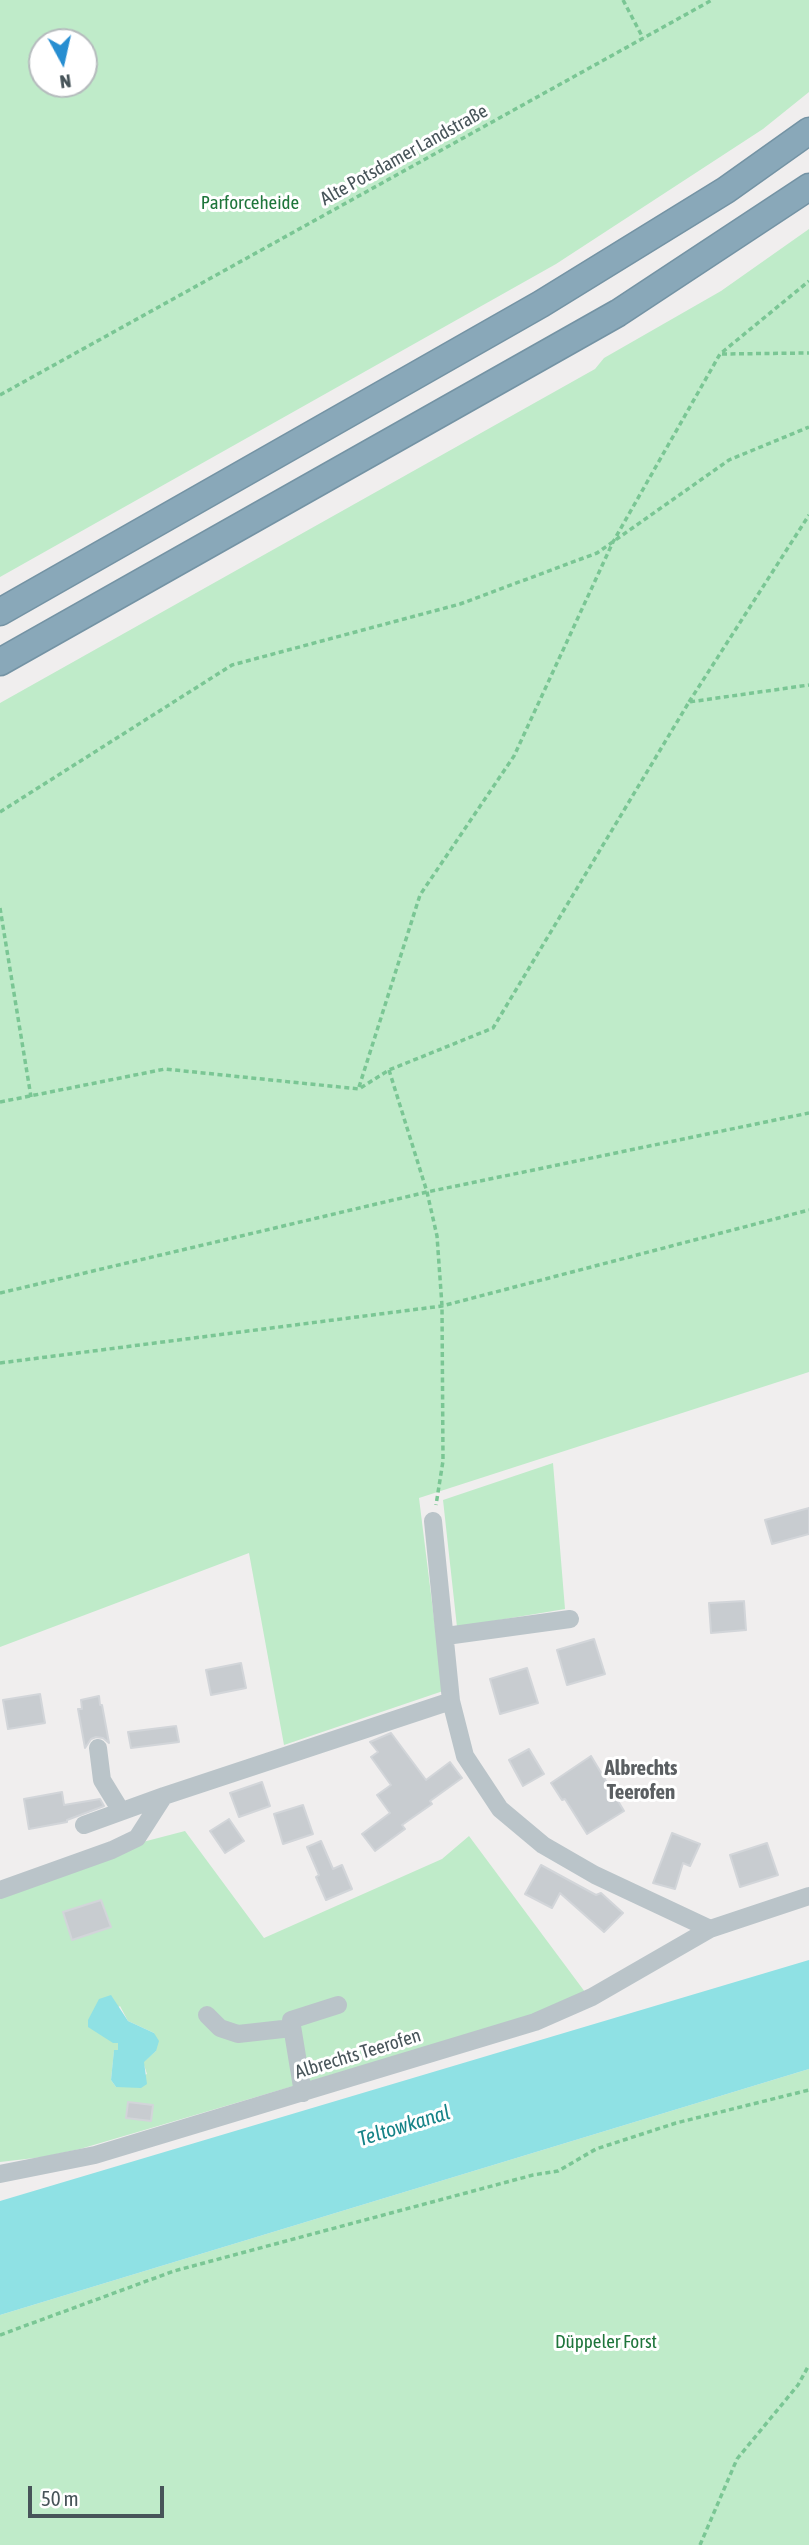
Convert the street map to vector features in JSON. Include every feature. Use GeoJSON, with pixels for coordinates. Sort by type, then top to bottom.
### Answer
{"type":"FeatureCollection","features":[{"type":"Feature","properties":{"kind":"highway"},"geometry":{"type":"LineString","coordinates":[[0,612],[541,304],[726,190],[809,131]]}},
{"type":"Feature","properties":{"kind":"highway"},"geometry":{"type":"LineString","coordinates":[[0,662],[618,313],[809,187]]}},
{"type":"Feature","properties":{"kind":"street"},"geometry":{"type":"LineString","coordinates":[[433,1521],[446,1636],[447,1696],[465,1756],[500,1810],[543,1845],[595,1875],[710,1929]]}},
{"type":"Feature","properties":{"kind":"street"},"geometry":{"type":"LineString","coordinates":[[446,1636],[569,1619]]}},
{"type":"Feature","properties":{"kind":"street"},"geometry":{"type":"LineString","coordinates":[[84,1825],[447,1696]]}},
{"type":"Feature","properties":{"kind":"street"},"geometry":{"type":"LineString","coordinates":[[98,1748],[102,1780],[121,1811]]}},
{"type":"Feature","properties":{"kind":"street"},"geometry":{"type":"LineString","coordinates":[[0,1890],[112,1850],[136,1838],[164,1796]]}},
{"type":"Feature","properties":{"kind":"street","name":"Albrechts Teerofen"},"geometry":{"type":"LineString","coordinates":[[0,2174],[95,2155],[535,2022],[592,1997],[710,1929],[809,1896]]}},
{"type":"Feature","properties":{"kind":"street"},"geometry":{"type":"LineString","coordinates":[[303,2093],[291,2020],[338,2005]]}},
{"type":"Feature","properties":{"kind":"street"},"geometry":{"type":"LineString","coordinates":[[207,2015],[220,2028],[238,2034],[292,2028]]}},
{"type":"Feature","properties":{"kind":"path"},"geometry":{"type":"LineString","coordinates":[[623,0],[643,38]]}},
{"type":"Feature","properties":{"kind":"path","name":"Alte Potsdamer Landstraße"},"geometry":{"type":"LineString","coordinates":[[0,395],[712,0]]}},
{"type":"Feature","properties":{"kind":"path"},"geometry":{"type":"LineString","coordinates":[[359,1089],[421,895],[513,756],[613,542],[720,354],[809,281]]}},
{"type":"Feature","properties":{"kind":"path"},"geometry":{"type":"LineString","coordinates":[[720,354],[809,353]]}},
{"type":"Feature","properties":{"kind":"path"},"geometry":{"type":"LineString","coordinates":[[0,812],[232,665],[460,604],[597,553],[729,460],[809,427]]}},
{"type":"Feature","properties":{"kind":"path"},"geometry":{"type":"LineString","coordinates":[[0,1102],[165,1069],[359,1089],[389,1070],[493,1028],[689,702],[809,515]]}},
{"type":"Feature","properties":{"kind":"path"},"geometry":{"type":"LineString","coordinates":[[689,702],[809,685]]}},
{"type":"Feature","properties":{"kind":"path"},"geometry":{"type":"LineString","coordinates":[[0,908],[31,1097]]}},
{"type":"Feature","properties":{"kind":"path"},"geometry":{"type":"LineString","coordinates":[[389,1070],[427,1192],[437,1236],[442,1306],[443,1461],[433,1521]]}},
{"type":"Feature","properties":{"kind":"path"},"geometry":{"type":"LineString","coordinates":[[0,1293],[427,1192],[809,1113]]}},
{"type":"Feature","properties":{"kind":"path"},"geometry":{"type":"LineString","coordinates":[[0,1363],[442,1306],[809,1210]]}},
{"type":"Feature","properties":{"kind":"path"},"geometry":{"type":"LineString","coordinates":[[0,2335],[174,2271],[558,2171],[596,2150],[676,2123],[809,2090]]}},
{"type":"Feature","properties":{"kind":"path"},"geometry":{"type":"LineString","coordinates":[[700,2545],[737,2459],[798,2385],[809,2365]]}},
{"type":"Feature","properties":{"kind":"path"},"geometry":{"type":"LineString","coordinates":[[695,2545],[702,2538]]}},
{"type":"Feature","properties":{"kind":"green space","name":"Parforceheide"},"geometry":{"type":"Polygon","coordinates":[[[0,0],[809,0],[809,92],[763,129],[556,264],[0,577],[0,0]]]}},
{"type":"Feature","properties":{"kind":"green space"},"geometry":{"type":"Polygon","coordinates":[[[809,229],[809,1372],[419,1498],[443,1691],[284,1745],[249,1553],[0,1647],[0,703],[595,369],[604,358],[721,291],[809,229]]]}},
{"type":"Feature","properties":{"kind":"green space"},"geometry":{"type":"Polygon","coordinates":[[[553,1463],[565,1609],[457,1627],[443,1500],[553,1463]]]}},
{"type":"Feature","properties":{"kind":"green space"},"geometry":{"type":"Polygon","coordinates":[[[185,1831],[264,1938],[442,1859],[469,1836],[585,1992],[534,2015],[80,2149],[0,2162],[0,1890],[112,1850],[185,1831]],[[120,2006],[88,2026],[118,2042],[118,2050],[114,2051],[111,2080],[116,2087],[147,2074],[143,2062],[156,2051],[154,2033],[128,2021],[120,2006]]]}},
{"type":"Feature","properties":{"kind":"green space","name":"Düppeler Forst"},"geometry":{"type":"Polygon","coordinates":[[[809,2069],[809,2545],[0,2545],[0,2315],[809,2069]]]}},
{"type":"Feature","properties":{"kind":"water","name":"Teltowkanal"},"geometry":{"type":"Polygon","coordinates":[[[809,1960],[809,2069],[0,2315],[0,2201],[809,1960]]]}},
{"type":"Feature","properties":{"kind":"water"},"geometry":{"type":"Polygon","coordinates":[[[111,1995],[128,2021],[154,2033],[159,2041],[156,2051],[144,2062],[147,2084],[141,2088],[116,2087],[111,2080],[114,2050],[118,2050],[118,2043],[113,2043],[88,2027],[88,2020],[99,1999],[111,1995]]]}},
{"type":"Feature","properties":{"kind":"building"},"geometry":{"type":"Polygon","coordinates":[[[809,1508],[809,1534],[772,1544],[765,1520],[809,1508]]]}},
{"type":"Feature","properties":{"kind":"building"},"geometry":{"type":"Polygon","coordinates":[[[744,1601],[746,1630],[711,1633],[709,1603],[744,1601]]]}},
{"type":"Feature","properties":{"kind":"building"},"geometry":{"type":"Polygon","coordinates":[[[594,1639],[605,1674],[567,1685],[557,1650],[594,1639]]]}},
{"type":"Feature","properties":{"kind":"building"},"geometry":{"type":"Polygon","coordinates":[[[241,1663],[246,1688],[211,1695],[206,1670],[241,1663]]]}},
{"type":"Feature","properties":{"kind":"building"},"geometry":{"type":"Polygon","coordinates":[[[527,1668],[538,1703],[500,1714],[490,1679],[527,1668]]]}},
{"type":"Feature","properties":{"kind":"building"},"geometry":{"type":"Polygon","coordinates":[[[40,1694],[45,1723],[8,1729],[3,1700],[40,1694]]]}},
{"type":"Feature","properties":{"kind":"building"},"geometry":{"type":"Polygon","coordinates":[[[99,1696],[109,1743],[96,1737],[91,1739],[85,1748],[78,1709],[82,1709],[81,1700],[99,1696]]]}},
{"type":"Feature","properties":{"kind":"building"},"geometry":{"type":"Polygon","coordinates":[[[176,1726],[179,1742],[131,1748],[128,1732],[176,1726]]]}},
{"type":"Feature","properties":{"kind":"building"},"geometry":{"type":"Polygon","coordinates":[[[391,1733],[426,1780],[450,1762],[462,1778],[430,1801],[432,1804],[402,1825],[405,1829],[375,1851],[362,1834],[390,1813],[377,1795],[391,1785],[371,1757],[378,1752],[370,1742],[391,1733]]]}},
{"type":"Feature","properties":{"kind":"building"},"geometry":{"type":"Polygon","coordinates":[[[529,1749],[544,1774],[523,1786],[509,1760],[529,1749]]]}},
{"type":"Feature","properties":{"kind":"building"},"geometry":{"type":"Polygon","coordinates":[[[591,1756],[624,1811],[587,1834],[565,1799],[562,1800],[551,1783],[591,1756]]]}},
{"type":"Feature","properties":{"kind":"building"},"geometry":{"type":"Polygon","coordinates":[[[262,1782],[270,1806],[239,1817],[230,1793],[262,1782]]]}},
{"type":"Feature","properties":{"kind":"building"},"geometry":{"type":"Polygon","coordinates":[[[62,1792],[64,1805],[100,1799],[104,1806],[67,1822],[29,1829],[24,1799],[62,1792]]]}},
{"type":"Feature","properties":{"kind":"building"},"geometry":{"type":"Polygon","coordinates":[[[303,1805],[313,1834],[283,1844],[274,1814],[303,1805]]]}},
{"type":"Feature","properties":{"kind":"building"},"geometry":{"type":"Polygon","coordinates":[[[229,1819],[244,1841],[225,1853],[210,1831],[229,1819]]]}},
{"type":"Feature","properties":{"kind":"building"},"geometry":{"type":"Polygon","coordinates":[[[672,1833],[700,1844],[690,1866],[683,1863],[675,1889],[653,1883],[672,1833]]]}},
{"type":"Feature","properties":{"kind":"building"},"geometry":{"type":"Polygon","coordinates":[[[321,1841],[333,1869],[342,1865],[352,1889],[326,1900],[307,1847],[321,1841]]]}},
{"type":"Feature","properties":{"kind":"building"},"geometry":{"type":"Polygon","coordinates":[[[767,1843],[778,1875],[740,1887],[730,1855],[767,1843]]]}},
{"type":"Feature","properties":{"kind":"building"},"geometry":{"type":"Polygon","coordinates":[[[541,1865],[596,1895],[601,1893],[623,1913],[604,1932],[560,1893],[552,1908],[525,1894],[541,1865]]]}},
{"type":"Feature","properties":{"kind":"building"},"geometry":{"type":"Polygon","coordinates":[[[101,1900],[111,1927],[72,1940],[63,1912],[101,1900]]]}},
{"type":"Feature","properties":{"kind":"building"},"geometry":{"type":"Polygon","coordinates":[[[128,2102],[153,2105],[151,2121],[126,2118],[128,2102]]]}},
{"type":"Feature","properties":{"kind":"district","name":"Albrechts Teerofen"},"geometry":{"type":"Point","coordinates":[641,1780]}}]}
